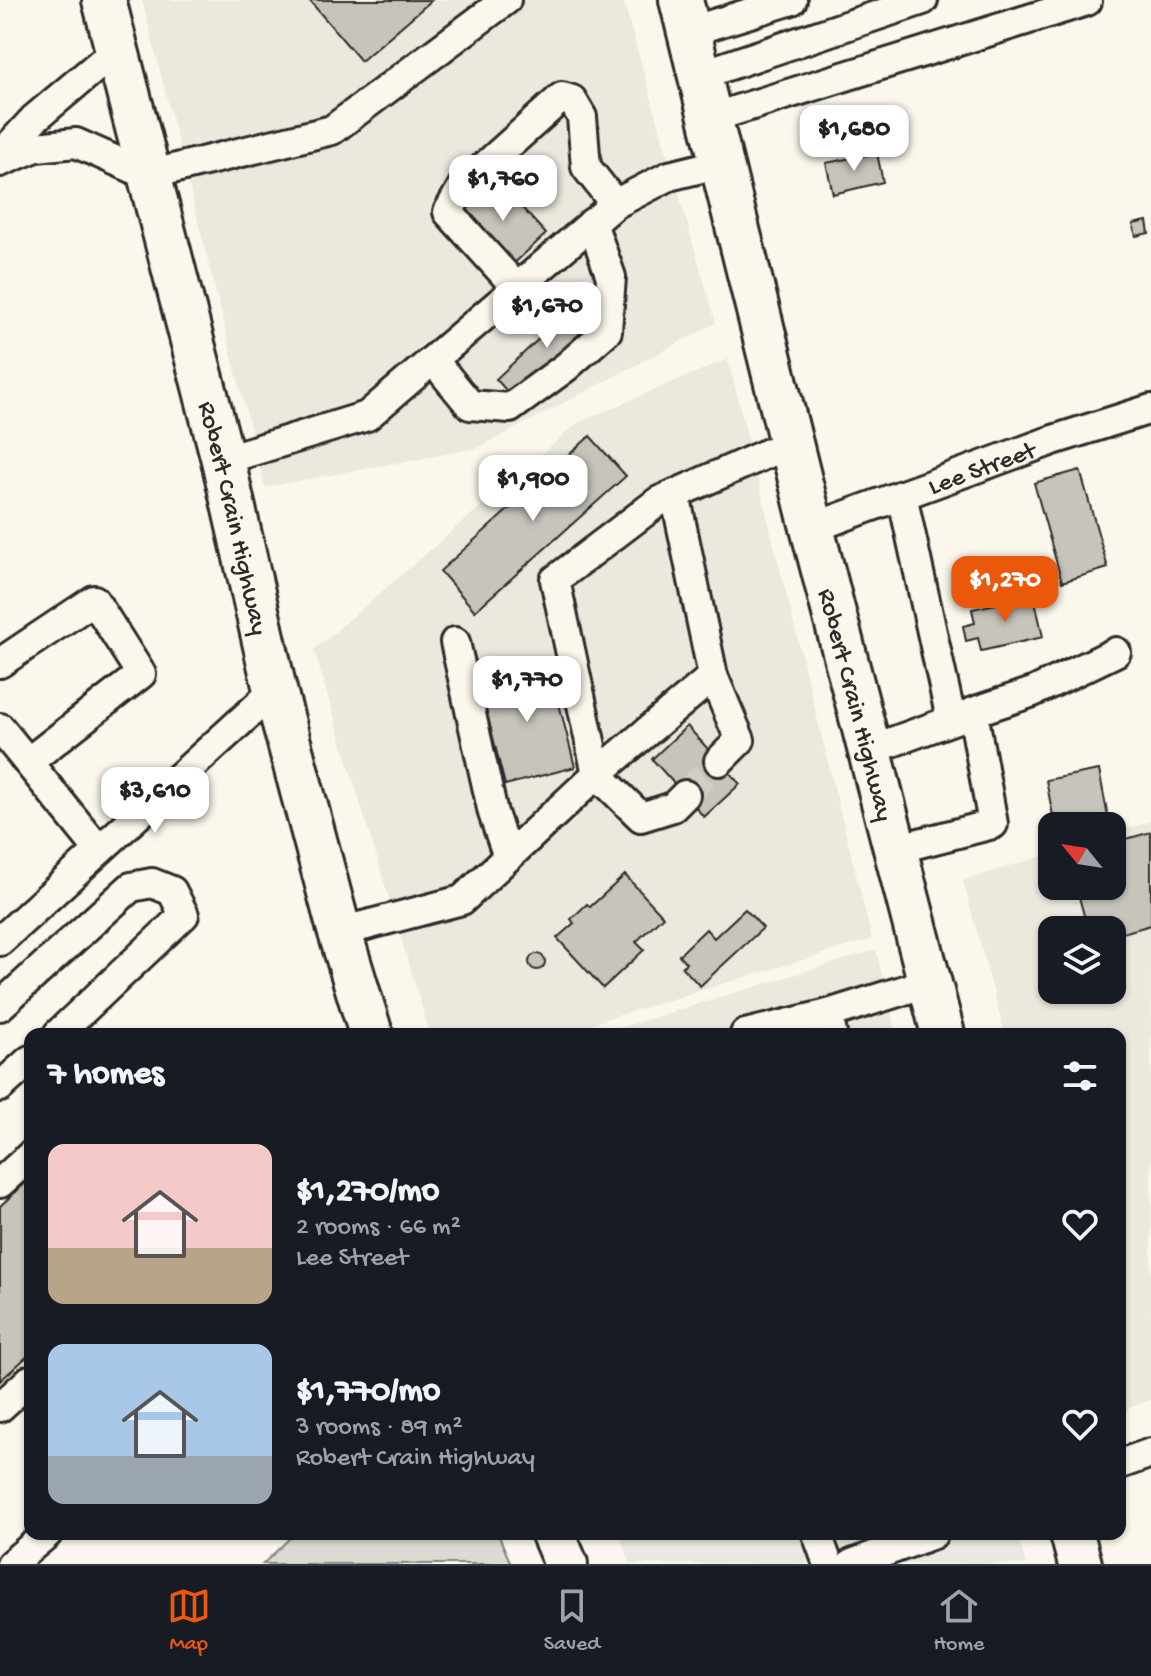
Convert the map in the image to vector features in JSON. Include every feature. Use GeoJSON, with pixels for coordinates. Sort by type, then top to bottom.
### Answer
{"type":"FeatureCollection","features":[{"type":"Feature","properties":{"kind":"highway","name":"Robert Crain Highway"},"geometry":{"type":"LineString","coordinates":[[104,0],[223,460],[275,690],[369,1028]]}},
{"type":"Feature","properties":{"kind":"highway","name":"Robert Crain Highway"},"geometry":{"type":"LineString","coordinates":[[684,16],[942,1028]]}},
{"type":"Feature","properties":{"kind":"highway"},"geometry":{"type":"LineString","coordinates":[[556,1540],[566,1564]]}},
{"type":"Feature","properties":{"kind":"highway"},"geometry":{"type":"LineString","coordinates":[[1074,1540],[1080,1564]]}},
{"type":"Feature","properties":{"kind":"street"},"geometry":{"type":"LineString","coordinates":[[0,159],[36,147],[76,143],[148,175],[332,130],[506,0]]}},
{"type":"Feature","properties":{"kind":"street"},"geometry":{"type":"LineString","coordinates":[[684,16],[792,0]]}},
{"type":"Feature","properties":{"kind":"street"},"geometry":{"type":"LineString","coordinates":[[700,75],[923,0]]}},
{"type":"Feature","properties":{"kind":"street"},"geometry":{"type":"LineString","coordinates":[[711,118],[1087,1]]}},
{"type":"Feature","properties":{"kind":"street"},"geometry":{"type":"LineString","coordinates":[[0,159],[34,119],[116,50]]}},
{"type":"Feature","properties":{"kind":"street"},"geometry":{"type":"LineString","coordinates":[[517,288],[448,212],[463,186],[562,97],[572,100],[582,117],[586,167],[615,204]]}},
{"type":"Feature","properties":{"kind":"street"},"geometry":{"type":"LineString","coordinates":[[223,460],[367,416],[615,204],[669,176],[722,163]]}},
{"type":"Feature","properties":{"kind":"street"},"geometry":{"type":"LineString","coordinates":[[433,360],[470,405],[510,408],[566,367],[607,331],[611,277],[592,223]]}},
{"type":"Feature","properties":{"kind":"street","name":"Lee Street"},"geometry":{"type":"LineString","coordinates":[[812,528],[1053,440],[1151,409]]}},
{"type":"Feature","properties":{"kind":"street"},"geometry":{"type":"LineString","coordinates":[[679,801],[641,817],[597,774],[555,580],[659,501],[791,443]]}},
{"type":"Feature","properties":{"kind":"street"},"geometry":{"type":"LineString","coordinates":[[675,494],[713,676],[740,740],[719,761]]}},
{"type":"Feature","properties":{"kind":"street"},"geometry":{"type":"LineString","coordinates":[[896,849],[993,824],[902,495]]}},
{"type":"Feature","properties":{"kind":"street"},"geometry":{"type":"LineString","coordinates":[[0,663],[94,600],[141,674],[28,762]]}},
{"type":"Feature","properties":{"kind":"street"},"geometry":{"type":"LineString","coordinates":[[455,642],[493,813],[508,857]]}},
{"type":"Feature","properties":{"kind":"street"},"geometry":{"type":"LineString","coordinates":[[870,750],[1033,692],[1116,652]]}},
{"type":"Feature","properties":{"kind":"street"},"geometry":{"type":"LineString","coordinates":[[340,932],[462,900],[597,774],[713,676]]}},
{"type":"Feature","properties":{"kind":"street"},"geometry":{"type":"LineString","coordinates":[[0,941],[275,690]]}},
{"type":"Feature","properties":{"kind":"street"},"geometry":{"type":"LineString","coordinates":[[0,728],[99,850]]}},
{"type":"Feature","properties":{"kind":"street"},"geometry":{"type":"LineString","coordinates":[[0,1006],[131,887],[152,883],[172,891],[184,915],[64,1028]]}},
{"type":"Feature","properties":{"kind":"street"},"geometry":{"type":"LineString","coordinates":[[796,1028],[830,1024],[930,982]]}},
{"type":"Feature","properties":{"kind":"street"},"geometry":{"type":"LineString","coordinates":[[0,1087],[24,1065]]}},
{"type":"Feature","properties":{"kind":"street"},"geometry":{"type":"LineString","coordinates":[[0,1183],[24,1161]]}},
{"type":"Feature","properties":{"kind":"street"},"geometry":{"type":"LineString","coordinates":[[0,1407],[24,1385]]}},
{"type":"Feature","properties":{"kind":"street"},"geometry":{"type":"LineString","coordinates":[[1126,1462],[1151,1453]]}},
{"type":"Feature","properties":{"kind":"street"},"geometry":{"type":"LineString","coordinates":[[11,1564],[40,1540]]}},
{"type":"Feature","properties":{"kind":"street"},"geometry":{"type":"LineString","coordinates":[[819,1540],[828,1564]]}},
{"type":"Feature","properties":{"kind":"street"},"geometry":{"type":"LineString","coordinates":[[852,1564],[917,1540]]}},
{"type":"Feature","properties":{"kind":"shaded area"},"geometry":{"type":"Polygon","coordinates":[[[142,0],[623,0],[716,323],[478,448],[265,487],[142,0]]]}},
{"type":"Feature","properties":{"kind":"shaded area"},"geometry":{"type":"Polygon","coordinates":[[[728,359],[872,939],[577,1028],[428,1028],[314,650],[579,422],[728,359]]]}},
{"type":"Feature","properties":{"kind":"shaded area"},"geometry":{"type":"Polygon","coordinates":[[[1151,821],[1151,1399],[1126,1409],[1126,1028],[1003,1028],[963,881],[1038,857],[1038,900],[1126,900],[1126,829],[1151,821]]]}},
{"type":"Feature","properties":{"kind":"shaded area"},"geometry":{"type":"Polygon","coordinates":[[[876,950],[895,1028],[619,1028],[876,950]]]}},
{"type":"Feature","properties":{"kind":"shaded area"},"geometry":{"type":"Polygon","coordinates":[[[288,1540],[501,1540],[511,1564],[263,1564],[288,1540]]]}},
{"type":"Feature","properties":{"kind":"shaded area"},"geometry":{"type":"Polygon","coordinates":[[[621,1540],[1019,1540],[1026,1564],[631,1564],[621,1540]]]}},
{"type":"Feature","properties":{"kind":"building"},"geometry":{"type":"Polygon","coordinates":[[[309,0],[432,0],[361,61],[309,0]]]}},
{"type":"Feature","properties":{"kind":"building"},"geometry":{"type":"Polygon","coordinates":[[[877,153],[883,182],[833,194],[826,163],[877,153]]]}},
{"type":"Feature","properties":{"kind":"building"},"geometry":{"type":"Polygon","coordinates":[[[497,180],[546,234],[510,267],[460,212],[497,180]]]}},
{"type":"Feature","properties":{"kind":"building"},"geometry":{"type":"Polygon","coordinates":[[[1147,221],[1149,233],[1136,236],[1133,224],[1147,221]]]}},
{"type":"Feature","properties":{"kind":"building"},"geometry":{"type":"Polygon","coordinates":[[[584,302],[600,319],[515,400],[496,379],[574,306],[576,309],[584,302]]]}},
{"type":"Feature","properties":{"kind":"building"},"geometry":{"type":"Polygon","coordinates":[[[590,436],[626,476],[475,611],[440,571],[590,436]]]}},
{"type":"Feature","properties":{"kind":"building"},"geometry":{"type":"Polygon","coordinates":[[[1080,470],[1108,568],[1062,582],[1034,483],[1080,470]]]}},
{"type":"Feature","properties":{"kind":"building"},"geometry":{"type":"Polygon","coordinates":[[[1034,596],[1043,637],[981,651],[978,638],[966,641],[963,626],[975,623],[972,609],[1034,596]]]}},
{"type":"Feature","properties":{"kind":"building"},"geometry":{"type":"Polygon","coordinates":[[[549,664],[575,767],[505,785],[479,682],[549,664]]]}},
{"type":"Feature","properties":{"kind":"building"},"geometry":{"type":"Polygon","coordinates":[[[687,726],[740,784],[704,817],[652,759],[687,726]]]}},
{"type":"Feature","properties":{"kind":"building"},"geometry":{"type":"Polygon","coordinates":[[[1099,770],[1107,812],[1052,812],[1046,780],[1099,770]]]}},
{"type":"Feature","properties":{"kind":"building"},"geometry":{"type":"Polygon","coordinates":[[[1151,832],[1151,925],[1126,932],[1126,916],[1084,916],[1080,900],[1126,900],[1126,839],[1151,832]]]}},
{"type":"Feature","properties":{"kind":"building"},"geometry":{"type":"Polygon","coordinates":[[[625,875],[663,916],[636,942],[644,950],[603,988],[557,938],[574,923],[571,919],[587,904],[590,907],[625,875]]]}},
{"type":"Feature","properties":{"kind":"building"},"geometry":{"type":"Polygon","coordinates":[[[745,909],[763,928],[700,986],[682,967],[686,963],[679,955],[706,929],[714,938],[745,909]]]}},
{"type":"Feature","properties":{"kind":"building"},"geometry":{"type":"Polygon","coordinates":[[[534,954],[540,954],[545,962],[543,968],[534,970],[529,965],[529,959],[534,954]]]}},
{"type":"Feature","properties":{"kind":"building"},"geometry":{"type":"Polygon","coordinates":[[[24,1184],[24,1359],[0,1381],[0,1206],[24,1184]]]}},
{"type":"Feature","properties":{"kind":"tunnel"},"geometry":{"type":"LineString","coordinates":[[685,795],[719,761]]}}]}
